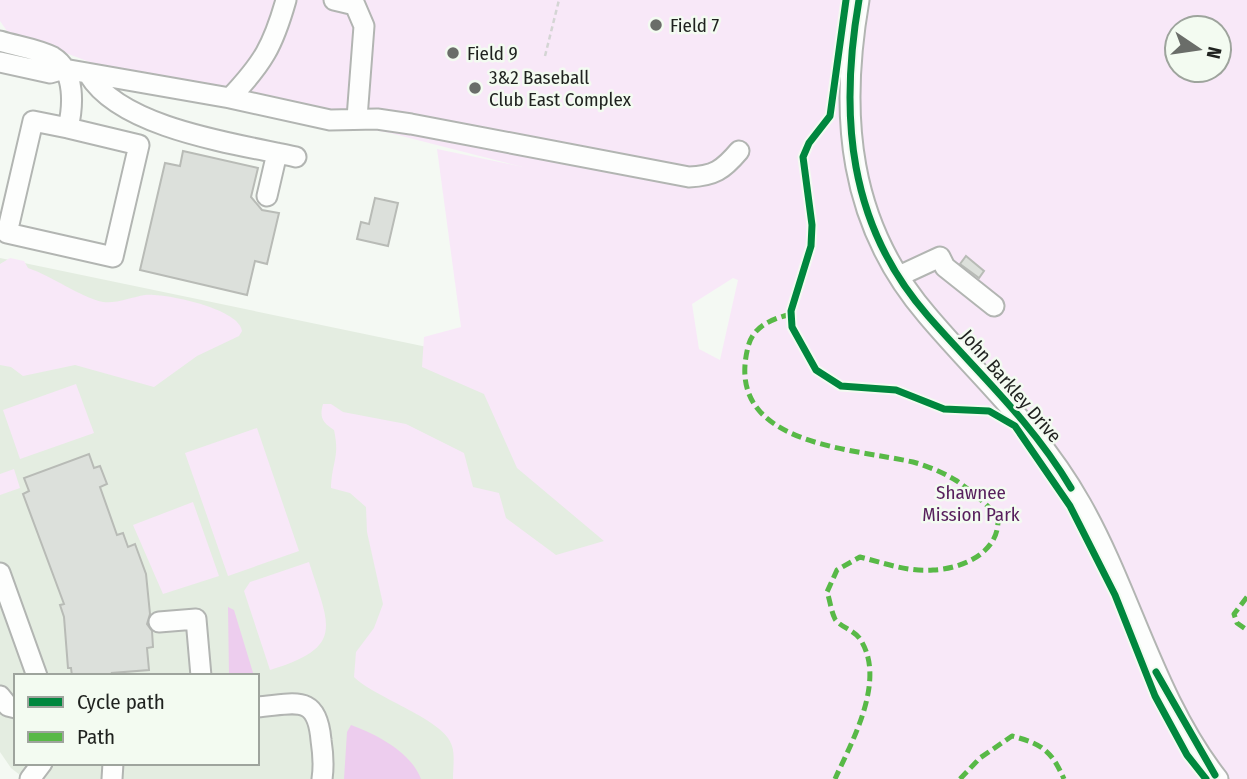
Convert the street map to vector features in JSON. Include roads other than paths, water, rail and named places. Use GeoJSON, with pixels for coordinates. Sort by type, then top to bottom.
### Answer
{"type":"FeatureCollection","features":[{"type":"Feature","properties":{"kind":"street"},"geometry":{"type":"LineString","coordinates":[[230,98],[260,65],[271,46],[286,0]]}},
{"type":"Feature","properties":{"kind":"street"},"geometry":{"type":"LineString","coordinates":[[334,0],[355,5],[364,26],[357,118]]}},
{"type":"Feature","properties":{"kind":"street","name":"John Barkley Drive"},"geometry":{"type":"LineString","coordinates":[[859,0],[849,74],[848,111],[852,151],[872,224],[899,276],[927,315],[1005,398],[1058,465],[1104,549],[1159,679],[1218,779]]}},
{"type":"Feature","properties":{"kind":"street"},"geometry":{"type":"LineString","coordinates":[[0,41],[54,58],[64,69],[72,103],[68,128]]}},
{"type":"Feature","properties":{"kind":"street"},"geometry":{"type":"LineString","coordinates":[[0,62],[50,73],[64,69],[230,98],[330,120],[357,118],[411,124],[689,177],[710,176],[724,169],[739,151]]}},
{"type":"Feature","properties":{"kind":"street"},"geometry":{"type":"LineString","coordinates":[[89,75],[97,88],[160,125],[287,155],[267,196]]}},
{"type":"Feature","properties":{"kind":"street"},"geometry":{"type":"LineString","coordinates":[[33,121],[68,128],[139,145],[113,257],[7,233],[33,121]]}},
{"type":"Feature","properties":{"kind":"street"},"geometry":{"type":"LineString","coordinates":[[899,276],[940,257],[945,267],[994,306]]}},
{"type":"Feature","properties":{"kind":"street"},"geometry":{"type":"LineString","coordinates":[[0,573],[36,674]]}},
{"type":"Feature","properties":{"kind":"street"},"geometry":{"type":"LineString","coordinates":[[159,622],[197,619],[201,674]]}},
{"type":"Feature","properties":{"kind":"street"},"geometry":{"type":"LineString","coordinates":[[0,696],[8,706],[14,708]]}},
{"type":"Feature","properties":{"kind":"street"},"geometry":{"type":"LineString","coordinates":[[259,706],[300,704],[313,709],[320,719],[322,779]]}},
{"type":"Feature","properties":{"kind":"place","name":"Field 7"},"geometry":{"type":"Point","coordinates":[656,25]}},
{"type":"Feature","properties":{"kind":"place","name":"Field 9"},"geometry":{"type":"Point","coordinates":[453,53]}},
{"type":"Feature","properties":{"kind":"place","name":"3&2 Baseball Club East Complex"},"geometry":{"type":"Point","coordinates":[475,88]}},
{"type":"Feature","properties":{"kind":"park label","name":"Shawnee Mission Park"},"geometry":{"type":"Point","coordinates":[971,503]}}]}
